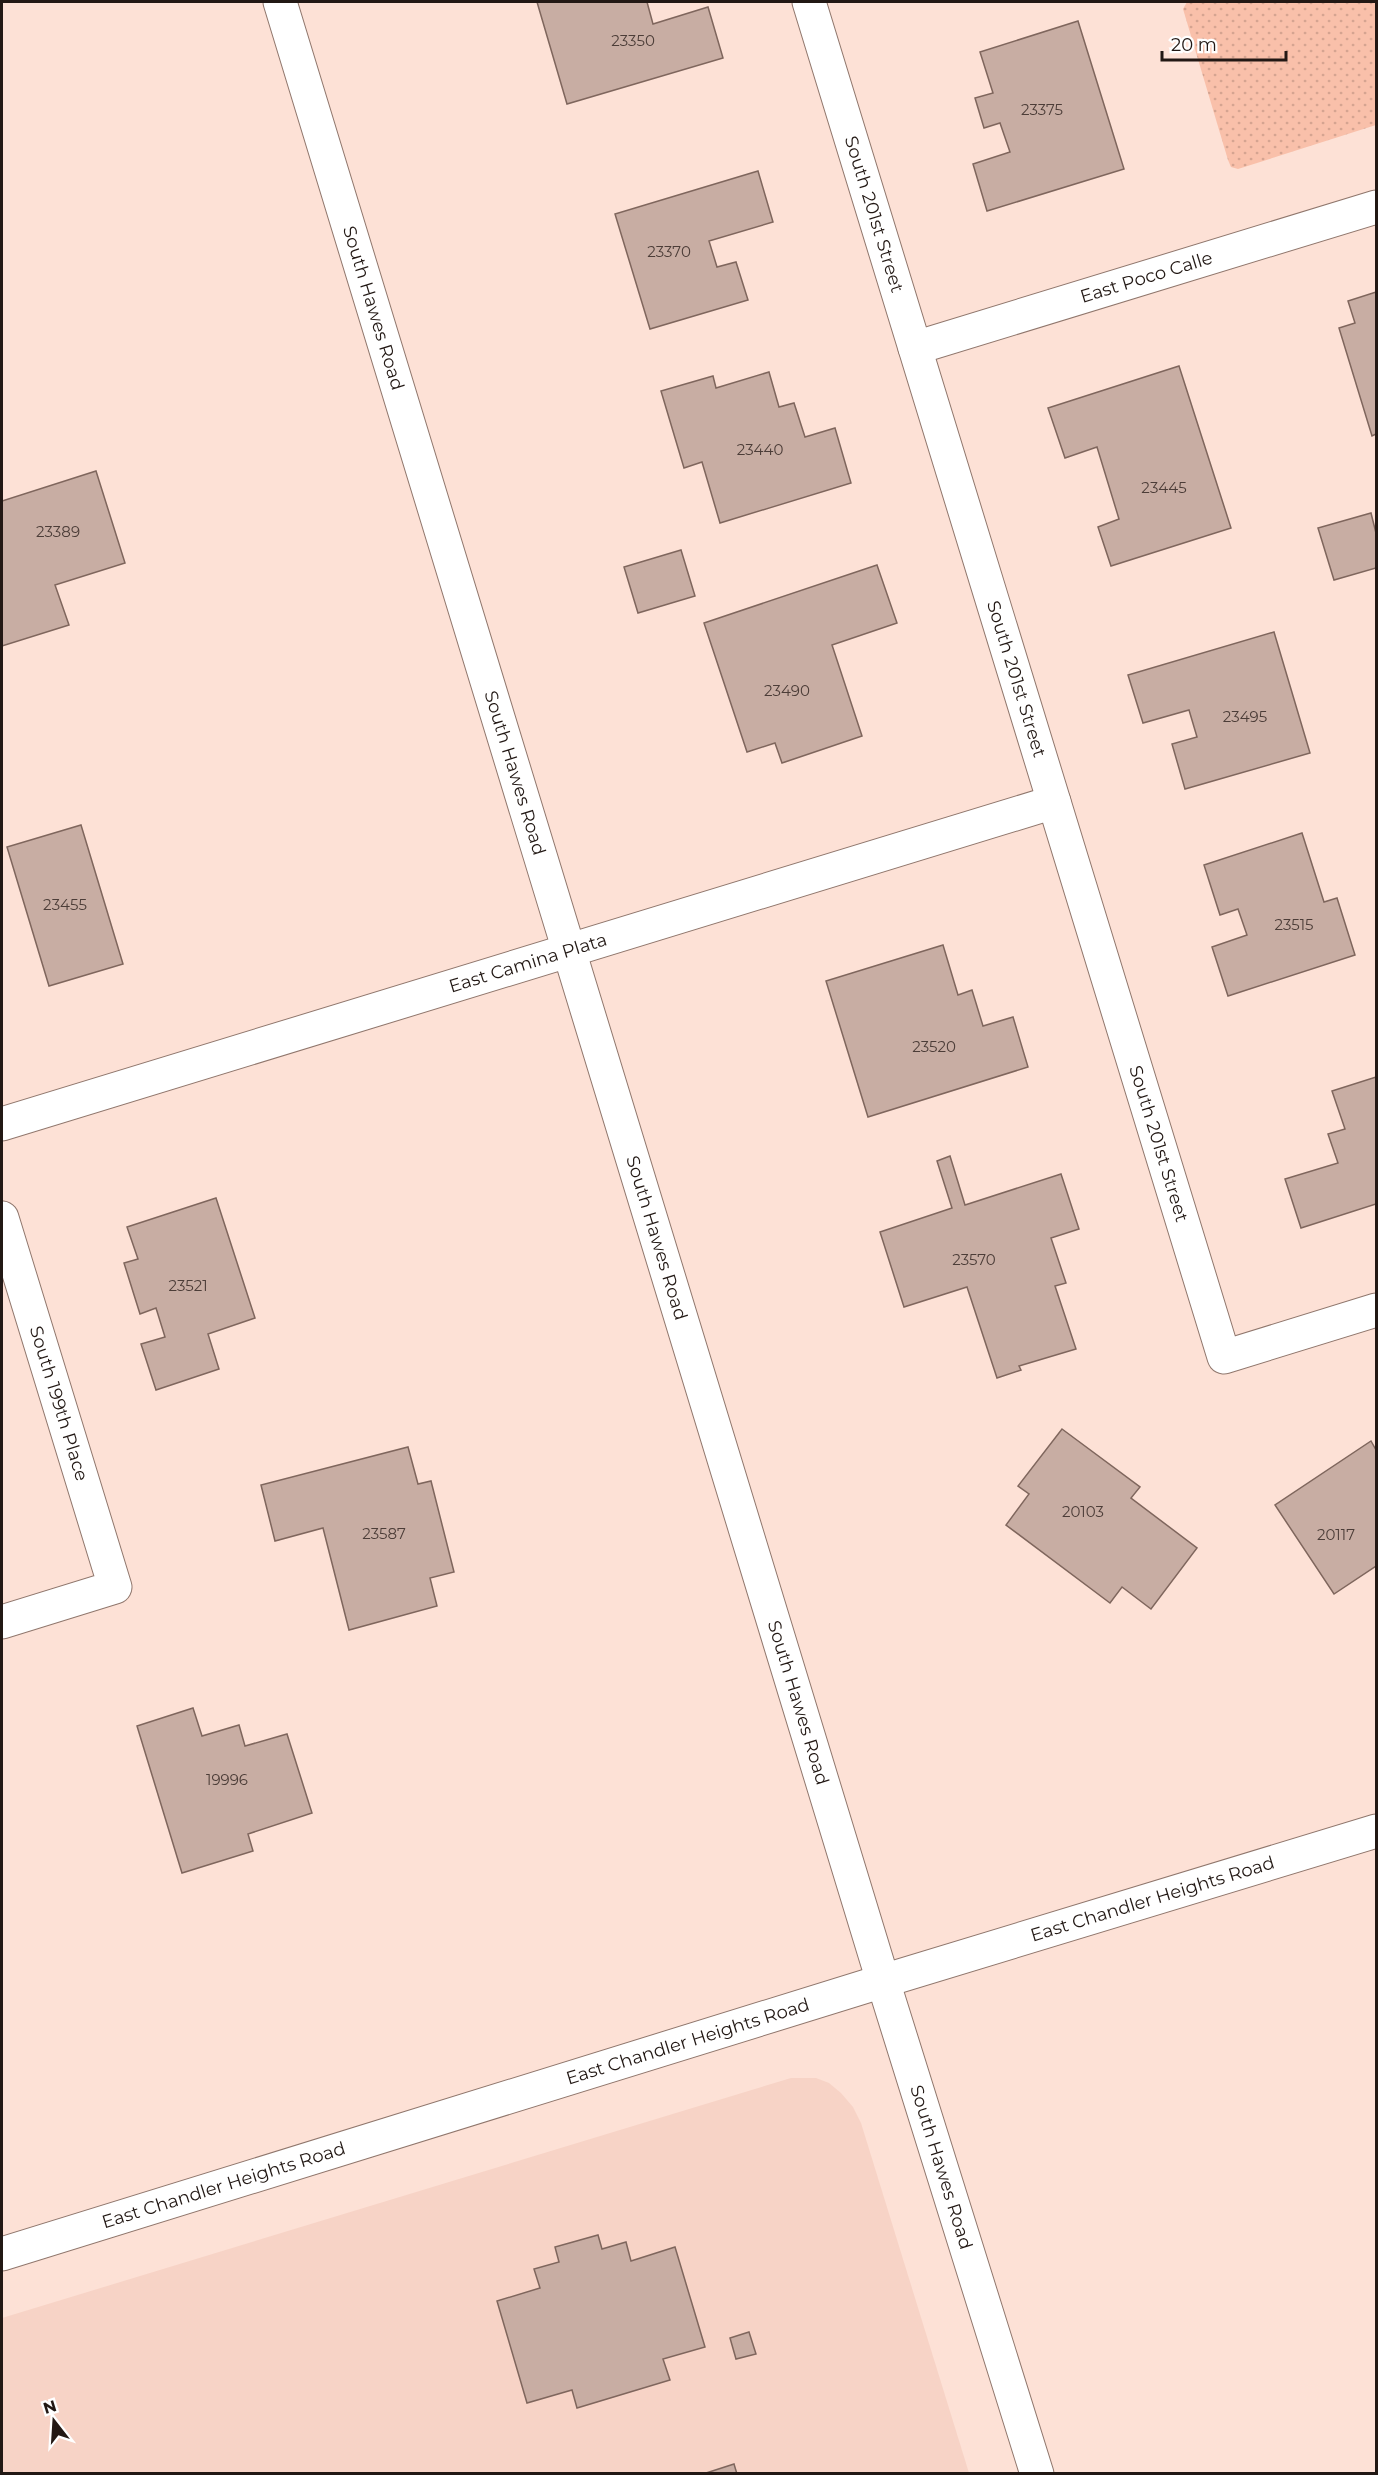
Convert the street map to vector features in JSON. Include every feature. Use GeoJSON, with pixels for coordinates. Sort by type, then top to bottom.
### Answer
{"type":"FeatureCollection","features":[{"type":"Feature","properties":{"kind":"main road","name":"South Hawes Road"},"geometry":{"type":"LineString","coordinates":[[280,2],[883,1981],[1036,2474]]}},
{"type":"Feature","properties":{"kind":"main road","name":"South 201st Street"},"geometry":{"type":"LineString","coordinates":[[809,2],[1224,1357],[1377,1310]]}},
{"type":"Feature","properties":{"kind":"main road","name":"East Poco Calle"},"geometry":{"type":"LineString","coordinates":[[915,348],[1377,207]]}},
{"type":"Feature","properties":{"kind":"main road","name":"East Camina Plata"},"geometry":{"type":"LineString","coordinates":[[2,1124],[1054,802]]}},
{"type":"Feature","properties":{"kind":"main road","name":"South 199th Place"},"geometry":{"type":"LineString","coordinates":[[2,1218],[115,1587],[2,1622]]}},
{"type":"Feature","properties":{"kind":"main road","name":"East Chandler Heights Road"},"geometry":{"type":"LineString","coordinates":[[2,2254],[883,1981],[1377,1832]]}},
{"type":"Feature","properties":{"kind":"shaded area"},"geometry":{"type":"Polygon","coordinates":[[[1187,2],[1376,2],[1376,125],[1238,169],[1231,167],[1183,9],[1187,2]]]}},
{"type":"Feature","properties":{"kind":"shaded area"},"geometry":{"type":"Polygon","coordinates":[[[791,2078],[816,2078],[829,2083],[853,2107],[861,2123],[969,2473],[2,2474],[2,2318],[791,2078]]]}},
{"type":"Feature","properties":{"kind":"building"},"geometry":{"type":"Polygon","coordinates":[[[537,2],[647,2],[653,24],[708,7],[723,58],[567,104],[537,2]]]}},
{"type":"Feature","properties":{"kind":"building"},"geometry":{"type":"Polygon","coordinates":[[[1078,21],[1124,169],[987,211],[973,164],[1010,152],[1000,123],[984,128],[975,98],[993,93],[980,52],[1078,21]]]}},
{"type":"Feature","properties":{"kind":"building"},"geometry":{"type":"Polygon","coordinates":[[[758,171],[773,222],[709,241],[717,267],[736,262],[748,300],[650,329],[615,214],[758,171]]]}},
{"type":"Feature","properties":{"kind":"building"},"geometry":{"type":"Polygon","coordinates":[[[1376,292],[1376,434],[1372,436],[1339,328],[1355,323],[1348,301],[1376,292]]]}},
{"type":"Feature","properties":{"kind":"building"},"geometry":{"type":"Polygon","coordinates":[[[1179,366],[1231,528],[1111,566],[1098,527],[1119,519],[1097,447],[1065,458],[1048,408],[1179,366]]]}},
{"type":"Feature","properties":{"kind":"building"},"geometry":{"type":"Polygon","coordinates":[[[769,372],[779,407],[794,403],[805,437],[835,428],[851,483],[720,523],[702,462],[684,468],[661,391],[713,376],[716,388],[769,372]]]}},
{"type":"Feature","properties":{"kind":"building"},"geometry":{"type":"Polygon","coordinates":[[[96,471],[125,563],[55,585],[69,625],[2,646],[2,501],[96,471]]]}},
{"type":"Feature","properties":{"kind":"building"},"geometry":{"type":"Polygon","coordinates":[[[1371,513],[1376,533],[1376,568],[1334,580],[1318,528],[1371,513]]]}},
{"type":"Feature","properties":{"kind":"building"},"geometry":{"type":"Polygon","coordinates":[[[681,550],[695,596],[638,613],[624,567],[681,550]]]}},
{"type":"Feature","properties":{"kind":"building"},"geometry":{"type":"Polygon","coordinates":[[[877,565],[897,623],[832,645],[862,736],[782,763],[775,743],[747,752],[704,623],[877,565]]]}},
{"type":"Feature","properties":{"kind":"building"},"geometry":{"type":"Polygon","coordinates":[[[1274,632],[1310,753],[1185,789],[1172,744],[1197,737],[1189,710],[1143,723],[1128,675],[1274,632]]]}},
{"type":"Feature","properties":{"kind":"building"},"geometry":{"type":"Polygon","coordinates":[[[81,825],[123,964],[49,986],[7,847],[81,825]]]}},
{"type":"Feature","properties":{"kind":"building"},"geometry":{"type":"Polygon","coordinates":[[[1302,833],[1324,902],[1337,898],[1355,955],[1228,996],[1212,947],[1247,935],[1238,909],[1220,915],[1204,865],[1302,833]]]}},
{"type":"Feature","properties":{"kind":"building"},"geometry":{"type":"Polygon","coordinates":[[[943,945],[958,995],[972,990],[983,1026],[1013,1017],[1028,1067],[868,1117],[826,981],[943,945]]]}},
{"type":"Feature","properties":{"kind":"building"},"geometry":{"type":"Polygon","coordinates":[[[1376,1077],[1376,1204],[1301,1228],[1285,1179],[1338,1163],[1328,1134],[1345,1129],[1332,1091],[1376,1077]]]}},
{"type":"Feature","properties":{"kind":"building"},"geometry":{"type":"Polygon","coordinates":[[[950,1156],[965,1205],[1061,1174],[1079,1229],[1051,1238],[1066,1283],[1055,1286],[1076,1349],[1019,1366],[1021,1370],[997,1378],[967,1287],[904,1307],[880,1232],[952,1208],[937,1161],[950,1156]]]}},
{"type":"Feature","properties":{"kind":"building"},"geometry":{"type":"Polygon","coordinates":[[[216,1198],[255,1318],[208,1334],[219,1369],[156,1390],[141,1344],[165,1337],[156,1308],[140,1314],[124,1263],[138,1259],[127,1227],[216,1198]]]}},
{"type":"Feature","properties":{"kind":"building"},"geometry":{"type":"Polygon","coordinates":[[[1062,1429],[1140,1487],[1131,1498],[1197,1548],[1151,1609],[1122,1587],[1110,1603],[1006,1525],[1029,1494],[1018,1486],[1062,1429]]]}},
{"type":"Feature","properties":{"kind":"building"},"geometry":{"type":"Polygon","coordinates":[[[1371,1441],[1376,1450],[1376,1566],[1334,1594],[1275,1505],[1371,1441]]]}},
{"type":"Feature","properties":{"kind":"building"},"geometry":{"type":"Polygon","coordinates":[[[408,1447],[418,1484],[431,1481],[454,1572],[430,1578],[437,1606],[349,1630],[323,1528],[275,1541],[261,1485],[408,1447]]]}},
{"type":"Feature","properties":{"kind":"building"},"geometry":{"type":"Polygon","coordinates":[[[193,1708],[202,1736],[239,1725],[245,1746],[287,1734],[312,1813],[248,1834],[253,1851],[182,1873],[137,1726],[193,1708]]]}},
{"type":"Feature","properties":{"kind":"building"},"geometry":{"type":"Polygon","coordinates":[[[598,2235],[602,2249],[626,2242],[631,2261],[675,2247],[705,2347],[663,2359],[670,2380],[577,2408],[572,2390],[527,2403],[497,2301],[540,2288],[534,2269],[559,2262],[555,2247],[598,2235]]]}},
{"type":"Feature","properties":{"kind":"building"},"geometry":{"type":"Polygon","coordinates":[[[749,2332],[756,2354],[736,2359],[730,2338],[749,2332]]]}},
{"type":"Feature","properties":{"kind":"building"},"geometry":{"type":"Polygon","coordinates":[[[734,2464],[737,2474],[703,2474],[734,2464]]]}}]}
